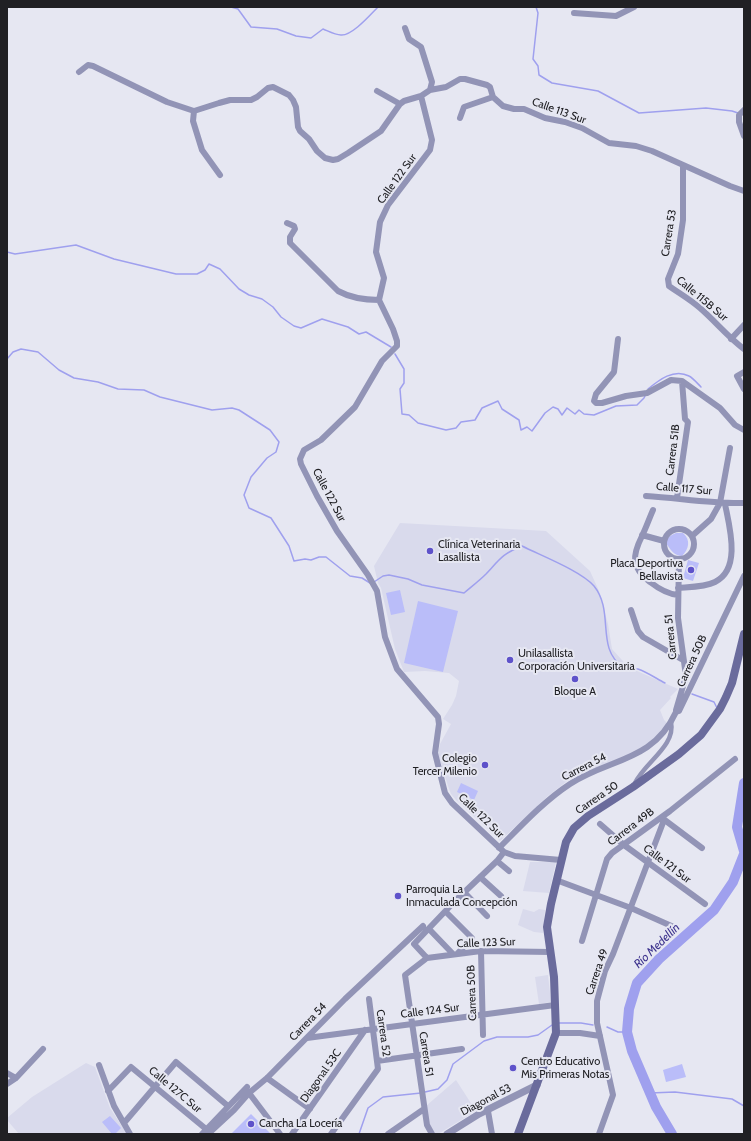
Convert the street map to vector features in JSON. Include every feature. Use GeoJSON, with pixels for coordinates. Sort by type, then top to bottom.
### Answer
{"type":"FeatureCollection","features":[{"type":"Feature","properties":{"kind":"main road","name":"Carrera 50"},"geometry":{"type":"LineString","coordinates":[[518,1134],[556,1027],[554,977],[547,927],[556,880],[566,842],[574,828],[580,823],[634,787],[692,744],[709,725],[726,697],[732,683],[744,634]]}},
{"type":"Feature","properties":{"kind":"street"},"geometry":{"type":"LineString","coordinates":[[574,13],[616,16],[634,7]]}},
{"type":"Feature","properties":{"kind":"street"},"geometry":{"type":"LineString","coordinates":[[405,28],[409,39],[421,47],[432,82],[430,90]]}},
{"type":"Feature","properties":{"kind":"street"},"geometry":{"type":"LineString","coordinates":[[79,72],[88,65],[93,66],[166,102],[194,111],[230,100],[251,100],[268,88],[273,87],[289,95],[296,106],[298,127],[300,131],[317,151],[325,158],[333,160],[343,156],[381,132],[400,104],[377,92]]}},
{"type":"Feature","properties":{"kind":"street","name":"Calle 113 Sur"},"geometry":{"type":"LineString","coordinates":[[400,104],[404,101],[421,96],[430,90],[446,86],[465,78],[490,87],[493,97],[503,106],[514,109],[524,109],[545,118],[565,122],[582,128],[604,141],[636,146],[652,151],[744,191]]}},
{"type":"Feature","properties":{"kind":"street","name":"Calle 122 Sur"},"geometry":{"type":"LineString","coordinates":[[421,96],[432,140],[430,150],[388,205],[380,222],[376,252],[384,278],[379,300],[393,329],[397,346],[382,361],[355,407],[321,440],[304,450],[300,459],[317,496],[337,531],[368,575],[377,591],[386,637],[397,669],[438,716],[440,724],[435,753],[445,793],[452,803],[502,850],[515,856],[561,860]]}},
{"type":"Feature","properties":{"kind":"street"},"geometry":{"type":"LineString","coordinates":[[460,118],[464,107],[493,97]]}},
{"type":"Feature","properties":{"kind":"street"},"geometry":{"type":"LineString","coordinates":[[194,111],[193,121],[202,150],[220,175]]}},
{"type":"Feature","properties":{"kind":"street"},"geometry":{"type":"LineString","coordinates":[[741,113],[739,122],[744,136]]}},
{"type":"Feature","properties":{"kind":"street","name":"Carrera 53"},"geometry":{"type":"LineString","coordinates":[[668,279],[678,254],[683,220],[683,165]]}},
{"type":"Feature","properties":{"kind":"street"},"geometry":{"type":"LineString","coordinates":[[287,223],[294,226],[295,229],[290,237],[290,243],[338,291],[346,295],[366,300],[379,300]]}},
{"type":"Feature","properties":{"kind":"street","name":"Calle 115B Sur"},"geometry":{"type":"LineString","coordinates":[[668,279],[669,286],[699,307],[731,339],[744,349]]}},
{"type":"Feature","properties":{"kind":"street"},"geometry":{"type":"LineString","coordinates":[[731,339],[744,325]]}},
{"type":"Feature","properties":{"kind":"street"},"geometry":{"type":"LineString","coordinates":[[618,339],[614,372],[596,394],[594,400],[596,403],[647,393],[671,380],[682,381],[720,408],[735,425],[744,430]]}},
{"type":"Feature","properties":{"kind":"street"},"geometry":{"type":"LineString","coordinates":[[744,372],[737,376],[744,389]]}},
{"type":"Feature","properties":{"kind":"street","name":"Carrera 51B"},"geometry":{"type":"LineString","coordinates":[[677,498],[688,422],[685,419],[682,381]]}},
{"type":"Feature","properties":{"kind":"street"},"geometry":{"type":"LineString","coordinates":[[678,588],[706,585],[715,582],[722,578],[727,570],[731,559],[731,538],[722,503],[730,448]]}},
{"type":"Feature","properties":{"kind":"street","name":"Calle 117 Sur"},"geometry":{"type":"LineString","coordinates":[[646,496],[722,503],[744,503]]}},
{"type":"Feature","properties":{"kind":"street"},"geometry":{"type":"LineString","coordinates":[[692,536],[711,519],[722,503]]}},
{"type":"Feature","properties":{"kind":"street"},"geometry":{"type":"LineString","coordinates":[[653,510],[635,550],[636,568],[654,585],[669,594],[678,595]]}},
{"type":"Feature","properties":{"kind":"street"},"geometry":{"type":"LineString","coordinates":[[682,529],[692,536],[694,544],[692,551],[687,557],[679,559],[671,555],[665,548],[664,541],[666,535],[670,531],[682,529]]}},
{"type":"Feature","properties":{"kind":"street"},"geometry":{"type":"LineString","coordinates":[[642,535],[664,541]]}},
{"type":"Feature","properties":{"kind":"street","name":"Carrera 51"},"geometry":{"type":"LineString","coordinates":[[676,712],[686,676],[678,618],[679,559]]}},
{"type":"Feature","properties":{"kind":"street","name":"Carrera 50B"},"geometry":{"type":"LineString","coordinates":[[648,747],[658,739],[671,722],[676,712],[679,711],[744,576]]}},
{"type":"Feature","properties":{"kind":"street"},"geometry":{"type":"LineString","coordinates":[[631,610],[638,631],[643,637],[683,660]]}},
{"type":"Feature","properties":{"kind":"street"},"geometry":{"type":"LineString","coordinates":[[634,787],[638,778],[670,738],[672,729],[671,722]]}},
{"type":"Feature","properties":{"kind":"street","name":"Carrera 54"},"geometry":{"type":"LineString","coordinates":[[427,958],[414,944],[497,860],[502,850],[546,802],[568,785],[590,773],[629,758],[648,747]]}},
{"type":"Feature","properties":{"kind":"street","name":"Carrera 49B"},"geometry":{"type":"LineString","coordinates":[[582,941],[607,859],[624,845],[663,819],[735,759]]}},
{"type":"Feature","properties":{"kind":"street"},"geometry":{"type":"LineString","coordinates":[[663,819],[702,848]]}},
{"type":"Feature","properties":{"kind":"street","name":"Carrera 49"},"geometry":{"type":"LineString","coordinates":[[599,1134],[613,1095],[597,1023],[597,1001],[605,971],[648,862],[663,819]]}},
{"type":"Feature","properties":{"kind":"street","name":"Calle 121 Sur"},"geometry":{"type":"LineString","coordinates":[[600,824],[624,845],[705,904]]}},
{"type":"Feature","properties":{"kind":"street"},"geometry":{"type":"LineString","coordinates":[[497,860],[509,871]]}},
{"type":"Feature","properties":{"kind":"street"},"geometry":{"type":"LineString","coordinates":[[480,876],[501,896]]}},
{"type":"Feature","properties":{"kind":"street"},"geometry":{"type":"LineString","coordinates":[[556,880],[630,908],[676,928]]}},
{"type":"Feature","properties":{"kind":"street"},"geometry":{"type":"LineString","coordinates":[[464,892],[486,916]]}},
{"type":"Feature","properties":{"kind":"street"},"geometry":{"type":"LineString","coordinates":[[429,929],[455,954],[472,938],[446,912]]}},
{"type":"Feature","properties":{"kind":"street","name":"Carrera 54"},"geometry":{"type":"LineString","coordinates":[[205,1132],[228,1106],[248,1090],[267,1078],[335,1009],[422,926],[422,936]]}},
{"type":"Feature","properties":{"kind":"street","name":"Carrera 50B"},"geometry":{"type":"LineString","coordinates":[[480,951],[483,1035]]}},
{"type":"Feature","properties":{"kind":"street","name":"Calle 123 Sur"},"geometry":{"type":"LineString","coordinates":[[405,975],[427,958],[480,951],[551,952]]}},
{"type":"Feature","properties":{"kind":"street","name":"Carrera 51"},"geometry":{"type":"LineString","coordinates":[[405,975],[424,1109],[427,1125],[432,1134]]}},
{"type":"Feature","properties":{"kind":"street","name":"Carrera 52"},"geometry":{"type":"LineString","coordinates":[[331,1134],[378,1069],[369,999]]}},
{"type":"Feature","properties":{"kind":"street","name":"Calle 124 Sur"},"geometry":{"type":"LineString","coordinates":[[307,1038],[411,1023],[556,1005]]}},
{"type":"Feature","properties":{"kind":"street"},"geometry":{"type":"LineString","coordinates":[[556,1027],[600,1036]]}},
{"type":"Feature","properties":{"kind":"street","name":"Diagonal 53C"},"geometry":{"type":"LineString","coordinates":[[292,1134],[365,1030]]}},
{"type":"Feature","properties":{"kind":"street"},"geometry":{"type":"LineString","coordinates":[[377,1061],[462,1049]]}},
{"type":"Feature","properties":{"kind":"street"},"geometry":{"type":"LineString","coordinates":[[7,1084],[16,1078],[43,1050]]}},
{"type":"Feature","properties":{"kind":"street"},"geometry":{"type":"LineString","coordinates":[[124,1123],[176,1062],[228,1106]]}},
{"type":"Feature","properties":{"kind":"street"},"geometry":{"type":"LineString","coordinates":[[99,1065],[114,1106],[130,1134]]}},
{"type":"Feature","properties":{"kind":"street","name":"Calle 127C Sur"},"geometry":{"type":"LineString","coordinates":[[108,1091],[131,1067],[155,1086],[205,1132]]}},
{"type":"Feature","properties":{"kind":"street"},"geometry":{"type":"LineString","coordinates":[[7,1073],[16,1078]]}},
{"type":"Feature","properties":{"kind":"street"},"geometry":{"type":"LineString","coordinates":[[267,1078],[310,1109]]}},
{"type":"Feature","properties":{"kind":"street","name":"Diagonal 53"},"geometry":{"type":"LineString","coordinates":[[447,1134],[479,1114],[488,1111],[536,1086]]}},
{"type":"Feature","properties":{"kind":"street"},"geometry":{"type":"LineString","coordinates":[[248,1090],[280,1134]]}},
{"type":"Feature","properties":{"kind":"street","name":"Carrera 54"},"geometry":{"type":"LineString","coordinates":[[205,1132],[234,1110],[248,1090]]}},
{"type":"Feature","properties":{"kind":"street"},"geometry":{"type":"LineString","coordinates":[[388,1134],[424,1109]]}},
{"type":"Feature","properties":{"kind":"street"},"geometry":{"type":"LineString","coordinates":[[488,1111],[492,1134]]}},
{"type":"Feature","properties":{"kind":"shaded area","name":"Unilasallista Corporación Universitaria"},"geometry":{"type":"Polygon","coordinates":[[[400,523],[546,531],[590,571],[599,591],[608,624],[612,649],[631,670],[637,671],[678,689],[660,710],[666,722],[666,726],[658,736],[636,752],[566,782],[548,796],[500,841],[451,794],[438,754],[440,744],[451,724],[443,719],[456,696],[459,681],[449,673],[425,671],[404,672],[395,649],[381,588],[378,583],[374,566],[400,523]]]}},
{"type":"Feature","properties":{"kind":"shaded area"},"geometry":{"type":"Polygon","coordinates":[[[683,533],[688,542],[688,547],[682,556],[674,553],[666,543],[671,535],[683,533]]]}},
{"type":"Feature","properties":{"kind":"shaded area","name":"Placa Deportiva Bellavista"},"geometry":{"type":"Polygon","coordinates":[[[688,560],[699,563],[693,581],[683,578],[688,560]]]}},
{"type":"Feature","properties":{"kind":"shaded area"},"geometry":{"type":"Polygon","coordinates":[[[400,590],[405,612],[391,615],[386,593],[400,590]]]}},
{"type":"Feature","properties":{"kind":"shaded area"},"geometry":{"type":"Polygon","coordinates":[[[418,601],[458,611],[443,672],[404,663],[418,601]]]}},
{"type":"Feature","properties":{"kind":"shaded area"},"geometry":{"type":"Polygon","coordinates":[[[461,783],[478,791],[474,800],[457,792],[461,783]]]}},
{"type":"Feature","properties":{"kind":"shaded area"},"geometry":{"type":"Polygon","coordinates":[[[530,862],[556,862],[549,893],[523,891],[530,862]]]}},
{"type":"Feature","properties":{"kind":"shaded area"},"geometry":{"type":"Polygon","coordinates":[[[523,909],[534,912],[539,909],[545,910],[543,933],[534,932],[518,925],[523,909]]]}},
{"type":"Feature","properties":{"kind":"shaded area"},"geometry":{"type":"Polygon","coordinates":[[[548,975],[551,1002],[539,1004],[535,977],[548,975]]]}},
{"type":"Feature","properties":{"kind":"shaded area"},"geometry":{"type":"Polygon","coordinates":[[[86,1063],[95,1067],[110,1108],[127,1134],[19,1134],[7,1118],[32,1097],[86,1063]]]}},
{"type":"Feature","properties":{"kind":"shaded area"},"geometry":{"type":"Polygon","coordinates":[[[682,1064],[686,1077],[666,1082],[663,1070],[682,1064]]]}},
{"type":"Feature","properties":{"kind":"shaded area"},"geometry":{"type":"Polygon","coordinates":[[[456,1080],[476,1111],[438,1134],[435,1134],[429,1124],[426,1106],[456,1080]]]}},
{"type":"Feature","properties":{"kind":"shaded area","name":"Cancha La Locería"},"geometry":{"type":"Polygon","coordinates":[[[251,1114],[271,1134],[231,1134],[251,1114]]]}},
{"type":"Feature","properties":{"kind":"shaded area"},"geometry":{"type":"Polygon","coordinates":[[[110,1116],[121,1128],[115,1134],[112,1134],[102,1122],[110,1116]]]}},
{"type":"Feature","properties":{"kind":"waterway"},"geometry":{"type":"LineString","coordinates":[[231,7],[238,9],[251,27],[277,29],[296,36],[311,38],[323,29],[339,35],[350,32],[361,24],[378,7]]}},
{"type":"Feature","properties":{"kind":"waterway"},"geometry":{"type":"LineString","coordinates":[[536,7],[538,13],[533,59],[538,66],[539,75],[552,83],[598,91],[639,113],[706,108],[738,113]]}},
{"type":"Feature","properties":{"kind":"waterway"},"geometry":{"type":"LineString","coordinates":[[7,252],[15,254],[76,245],[114,259],[176,274],[197,274],[205,270],[209,264],[220,269],[239,289],[249,295],[262,299],[273,307],[281,317],[294,326],[301,328],[322,319],[348,327],[359,334],[366,332],[391,347]]}},
{"type":"Feature","properties":{"kind":"waterway"},"geometry":{"type":"LineString","coordinates":[[7,359],[13,352],[21,349],[38,352],[59,370],[74,378],[98,382],[118,389],[144,390],[160,397],[212,410],[232,408],[239,410],[270,430],[279,442],[276,452],[267,458],[251,477],[244,495],[249,508],[271,518],[289,546],[294,561],[326,557],[350,576],[362,578],[370,583]]}},
{"type":"Feature","properties":{"kind":"waterway"},"geometry":{"type":"LineString","coordinates":[[395,354],[404,369],[404,383],[400,389],[402,414],[409,415],[418,423],[446,430],[456,428],[461,422],[475,420],[482,408],[498,401],[502,409],[519,420],[521,430],[527,427],[532,431],[545,413],[553,407],[558,409],[562,415],[567,408],[575,414],[579,410],[584,414],[594,415],[616,406],[637,405],[645,396]]}},
{"type":"Feature","properties":{"kind":"waterway"},"geometry":{"type":"LineString","coordinates":[[648,389],[667,376],[678,373],[694,379],[701,387]]}},
{"type":"Feature","properties":{"kind":"waterway"},"geometry":{"type":"LineString","coordinates":[[374,582],[383,576],[389,575],[408,579],[422,585],[464,593],[483,577],[502,557],[522,546],[571,569],[588,580],[600,596],[605,618],[607,640],[615,659],[625,668],[638,669],[665,683]]}},
{"type":"Feature","properties":{"kind":"waterway"},"geometry":{"type":"LineString","coordinates":[[692,694],[714,702],[717,708]]}},
{"type":"Feature","properties":{"kind":"waterway","name":"Río Medellín"},"geometry":{"type":"LineString","coordinates":[[744,783],[737,827],[744,851]]}},
{"type":"Feature","properties":{"kind":"waterway","name":"Río Medellín"},"geometry":{"type":"LineString","coordinates":[[672,1134],[656,1107],[632,1051],[627,1032],[629,1009],[637,983],[659,959],[714,910],[733,882],[744,854]]}},
{"type":"Feature","properties":{"kind":"waterway"},"geometry":{"type":"LineString","coordinates":[[558,1023],[581,1023],[593,1025]]}},
{"type":"Feature","properties":{"kind":"waterway"},"geometry":{"type":"LineString","coordinates":[[425,1092],[438,1089],[447,1080],[453,1064],[484,1041],[497,1037],[528,1037],[538,1035],[552,1025]]}},
{"type":"Feature","properties":{"kind":"waterway"},"geometry":{"type":"LineString","coordinates":[[607,1027],[618,1032],[627,1032]]}},
{"type":"Feature","properties":{"kind":"waterway"},"geometry":{"type":"LineString","coordinates":[[650,1093],[675,1092],[732,1099],[744,1106]]}},
{"type":"Feature","properties":{"kind":"waterway"},"geometry":{"type":"LineString","coordinates":[[359,1134],[368,1108],[383,1097],[421,1093]]}},
{"type":"Feature","properties":{"kind":"place","name":"Clínica Veterinaria Lasallista"},"geometry":{"type":"Point","coordinates":[430,551]}},
{"type":"Feature","properties":{"kind":"place","name":"Placa Deportiva Bellavista"},"geometry":{"type":"Point","coordinates":[691,570]}},
{"type":"Feature","properties":{"kind":"place","name":"Unilasallista Corporación Universitaria"},"geometry":{"type":"Point","coordinates":[510,660]}},
{"type":"Feature","properties":{"kind":"place","name":"Bloque A"},"geometry":{"type":"Point","coordinates":[575,679]}},
{"type":"Feature","properties":{"kind":"place","name":"Colegio Tercer Milenio"},"geometry":{"type":"Point","coordinates":[485,765]}},
{"type":"Feature","properties":{"kind":"place","name":"Parroquia La Inmaculada Concepción"},"geometry":{"type":"Point","coordinates":[398,896]}},
{"type":"Feature","properties":{"kind":"place","name":"Centro Educativo Mis Primeras Notas"},"geometry":{"type":"Point","coordinates":[513,1068]}},
{"type":"Feature","properties":{"kind":"place","name":"Cancha La Locería"},"geometry":{"type":"Point","coordinates":[251,1124]}}]}
